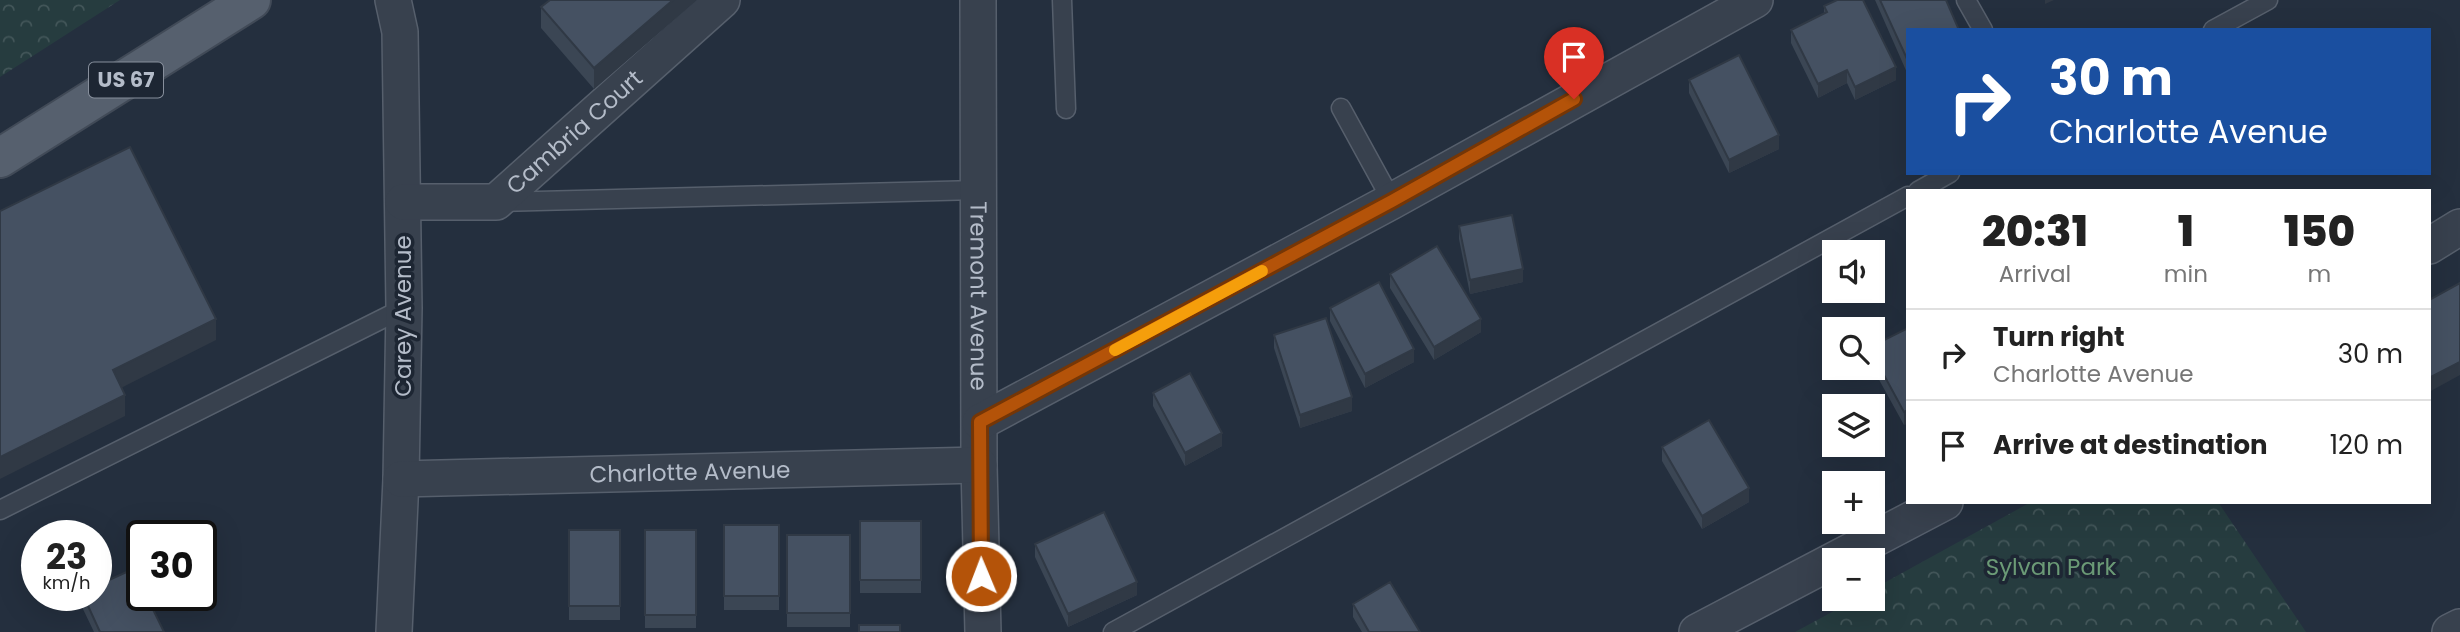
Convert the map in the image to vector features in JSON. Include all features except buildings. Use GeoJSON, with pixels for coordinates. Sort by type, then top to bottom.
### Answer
{"type":"FeatureCollection","features":[{"type":"Feature","properties":{"kind":"main road","name":"US 67"},"geometry":{"type":"LineString","coordinates":[[0,158],[251,0]]}},
{"type":"Feature","properties":{"kind":"street","name":"Carey Avenue"},"geometry":{"type":"LineString","coordinates":[[393,0],[400,32],[404,308],[401,479],[394,632]]}},
{"type":"Feature","properties":{"kind":"street","name":"Cambria Court"},"geometry":{"type":"LineString","coordinates":[[403,202],[496,202],[722,0]]}},
{"type":"Feature","properties":{"kind":"street","name":"Tremont Avenue"},"geometry":{"type":"LineString","coordinates":[[978,0],[979,465],[983,632]]}},
{"type":"Feature","properties":{"kind":"street"},"geometry":{"type":"LineString","coordinates":[[980,422],[1392,201],[1755,0]]}},
{"type":"Feature","properties":{"kind":"street"},"geometry":{"type":"LineString","coordinates":[[2431,245],[2460,227]]}},
{"type":"Feature","properties":{"kind":"street","name":"Charlotte Avenue"},"geometry":{"type":"LineString","coordinates":[[401,479],[979,465]]}},
{"type":"Feature","properties":{"kind":"street"},"geometry":{"type":"LineString","coordinates":[[1697,632],[1941,504]]}},
{"type":"Feature","properties":{"kind":"street"},"geometry":{"type":"LineString","coordinates":[[2450,632],[2460,627]]}},
{"type":"Feature","properties":{"kind":"lane"},"geometry":{"type":"LineString","coordinates":[[1062,0],[1066,109]]}},
{"type":"Feature","properties":{"kind":"lane"},"geometry":{"type":"LineString","coordinates":[[1966,0],[1982,28]]}},
{"type":"Feature","properties":{"kind":"lane"},"geometry":{"type":"LineString","coordinates":[[2217,28],[2268,0]]}},
{"type":"Feature","properties":{"kind":"lane"},"geometry":{"type":"LineString","coordinates":[[1341,108],[1392,201]]}},
{"type":"Feature","properties":{"kind":"lane"},"geometry":{"type":"LineString","coordinates":[[1922,189],[1946,175]]}},
{"type":"Feature","properties":{"kind":"lane"},"geometry":{"type":"LineString","coordinates":[[496,202],[978,190]]}},
{"type":"Feature","properties":{"kind":"lane"},"geometry":{"type":"LineString","coordinates":[[1113,632],[1906,197]]}},
{"type":"Feature","properties":{"kind":"lane"},"geometry":{"type":"LineString","coordinates":[[0,510],[404,308]]}},
{"type":"Feature","properties":{"kind":"green space"},"geometry":{"type":"Polygon","coordinates":[[[0,0],[120,0],[0,77],[0,0]]]}},
{"type":"Feature","properties":{"kind":"green space","name":"Sylvan Park"},"geometry":{"type":"Polygon","coordinates":[[[2027,504],[2219,504],[2306,632],[1795,632],[1834,611],[1885,611],[1885,582],[2027,504]]]}},
{"type":"Feature","properties":{"kind":"slow traffic"},"geometry":{"type":"LineString","coordinates":[[1115,350],[1262,271]]}},
{"type":"Feature","properties":{"kind":"route"},"geometry":{"type":"LineString","coordinates":[[981,576],[980,422],[1392,201],[1574,99]]}}]}
